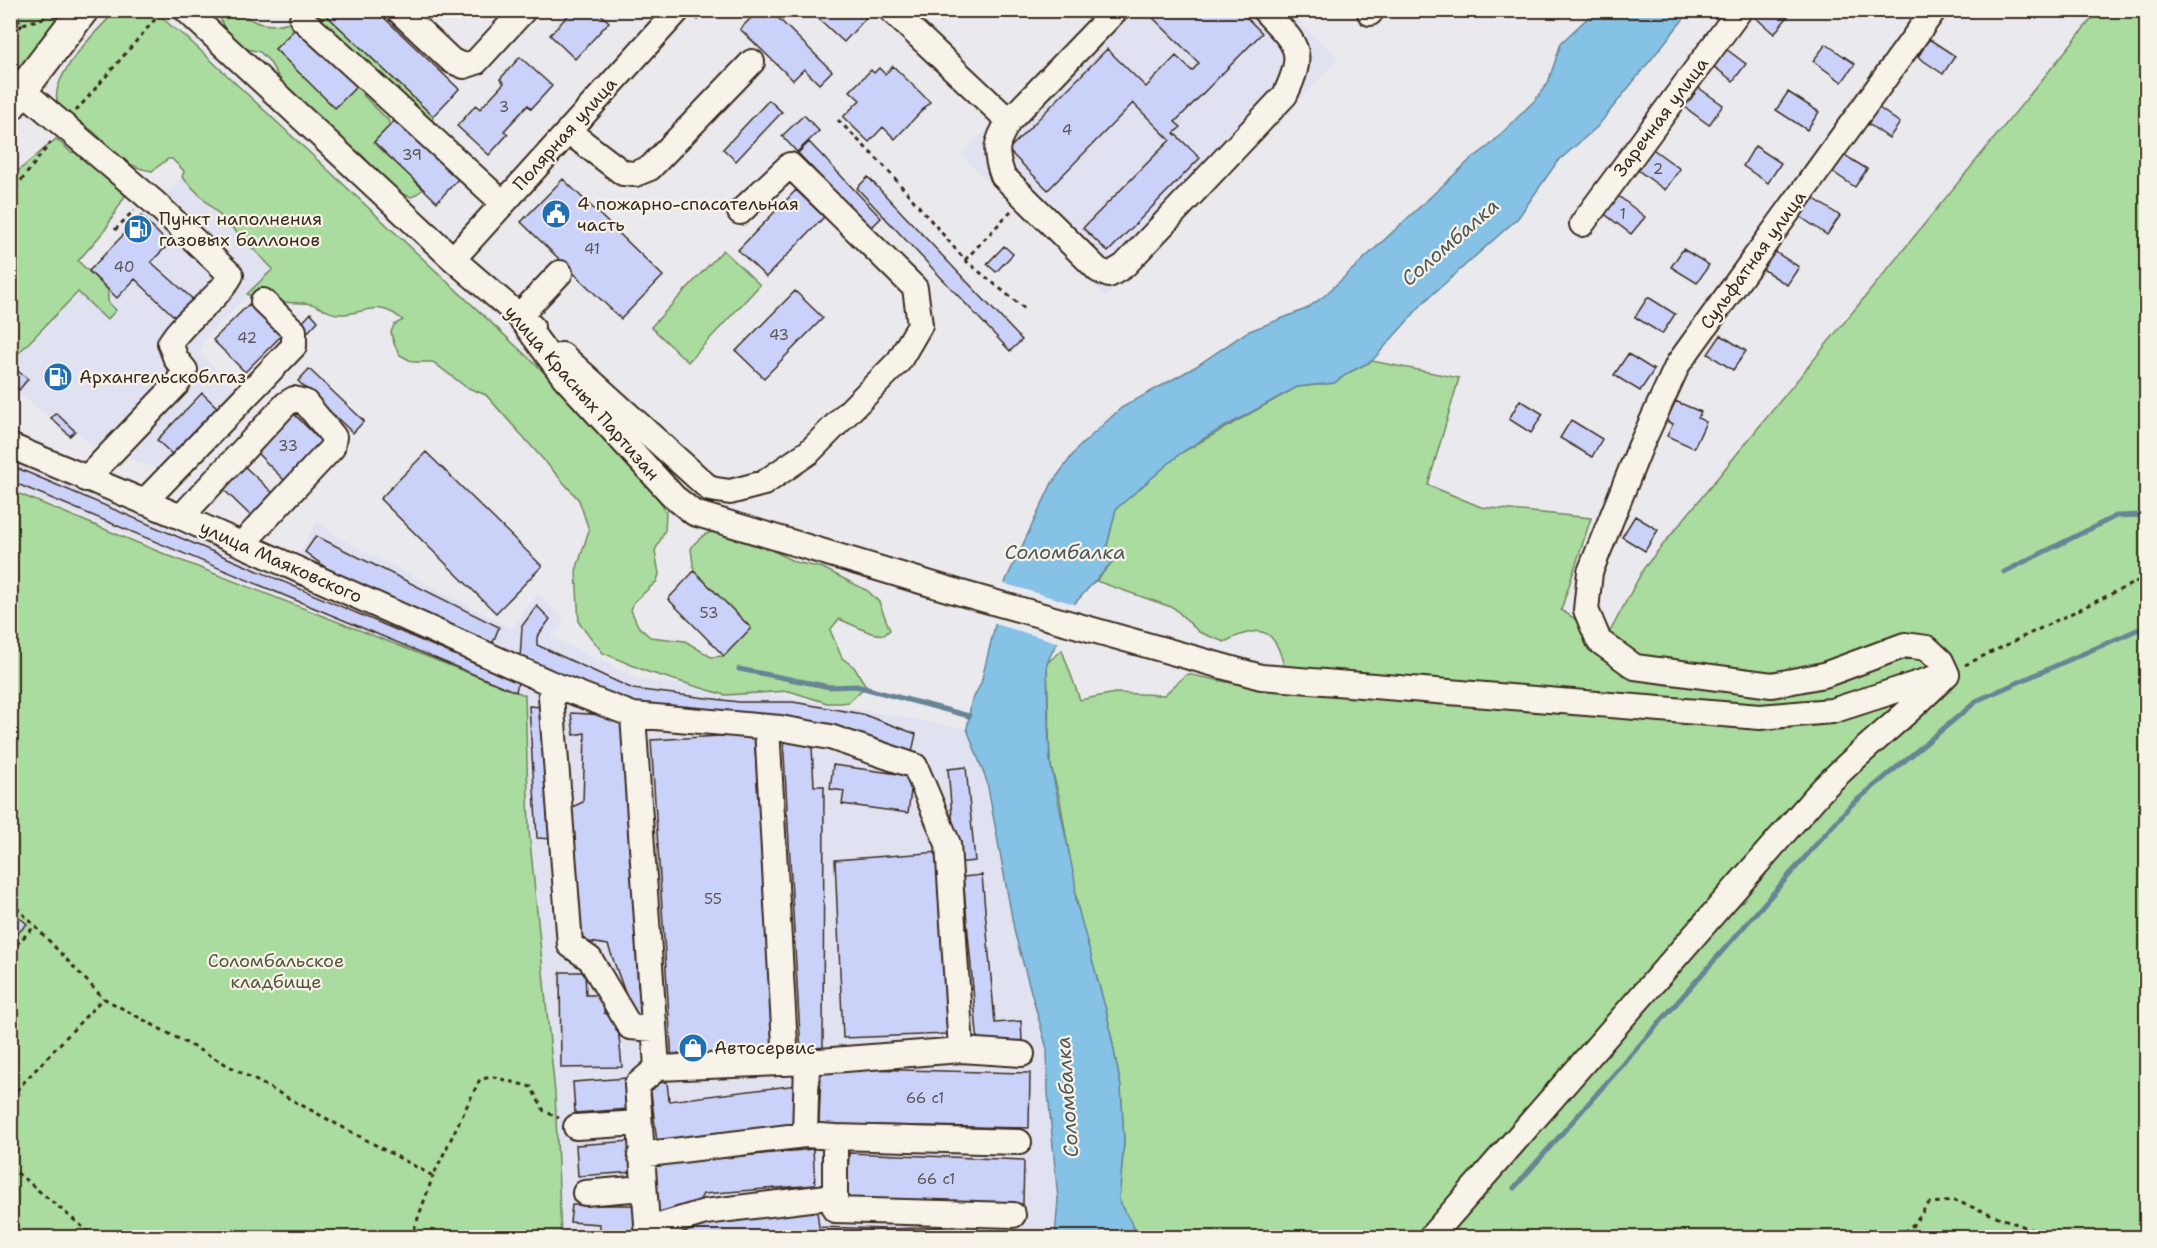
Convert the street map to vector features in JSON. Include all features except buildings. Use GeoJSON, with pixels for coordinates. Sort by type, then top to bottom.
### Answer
{"type":"FeatureCollection","features":[{"type":"Feature","properties":{"kind":"main road"},"geometry":{"type":"LineString","coordinates":[[16,98],[81,11]]}},
{"type":"Feature","properties":{"kind":"street"},"geometry":{"type":"LineString","coordinates":[[398,10],[452,61],[464,66],[476,62],[524,10]]}},
{"type":"Feature","properties":{"kind":"street","name":"Полярная улица"},"geometry":{"type":"LineString","coordinates":[[453,259],[678,10]]}},
{"type":"Feature","properties":{"kind":"street"},"geometry":{"type":"LineString","coordinates":[[891,10],[1009,121]]}},
{"type":"Feature","properties":{"kind":"street"},"geometry":{"type":"LineString","coordinates":[[1116,10],[1009,121],[999,138],[996,157],[1003,176],[1098,270],[1109,275],[1124,266],[1285,95],[1297,69],[1294,42],[1264,10]]}},
{"type":"Feature","properties":{"kind":"street","name":"Заречная улица"},"geometry":{"type":"LineString","coordinates":[[1582,224],[1740,10]]}},
{"type":"Feature","properties":{"kind":"street","name":"Сульфатная улица"},"geometry":{"type":"LineString","coordinates":[[1934,10],[1678,364],[1590,572],[1586,610],[1599,641],[1635,667],[1772,685],[1824,675],[1905,645],[1927,648],[1941,661],[1947,674]]}},
{"type":"Feature","properties":{"kind":"street","name":"улица Красных Партизан"},"geometry":{"type":"LineString","coordinates":[[188,11],[453,259],[519,316],[564,377],[674,497],[694,513],[961,593],[1261,677],[1760,717],[1832,711],[1947,674]]}},
{"type":"Feature","properties":{"kind":"street"},"geometry":{"type":"LineString","coordinates":[[302,19],[503,203]]}},
{"type":"Feature","properties":{"kind":"street"},"geometry":{"type":"LineString","coordinates":[[568,131],[623,173],[635,174],[650,168],[753,62]]}},
{"type":"Feature","properties":{"kind":"street"},"geometry":{"type":"LineString","coordinates":[[16,98],[155,202],[231,274],[225,286],[177,332],[170,343],[176,359],[185,370],[177,384],[86,479]]}},
{"type":"Feature","properties":{"kind":"street"},"geometry":{"type":"LineString","coordinates":[[560,273],[519,316],[710,489],[730,492],[764,483],[809,452],[899,361],[920,325],[915,288],[790,165],[740,212]]}},
{"type":"Feature","properties":{"kind":"street"},"geometry":{"type":"LineString","coordinates":[[144,502],[294,346],[294,331],[263,301]]}},
{"type":"Feature","properties":{"kind":"street"},"geometry":{"type":"LineString","coordinates":[[181,517],[286,404],[294,399],[304,402],[334,437],[332,448],[242,544]]}},
{"type":"Feature","properties":{"kind":"street","name":"улица Маяковского"},"geometry":{"type":"LineString","coordinates":[[10,446],[181,517],[550,683],[633,715],[767,727],[830,737],[915,766],[948,844],[961,1050]]}},
{"type":"Feature","properties":{"kind":"street"},"geometry":{"type":"LineString","coordinates":[[1430,1238],[1818,794],[1843,768],[1890,730],[1947,674]]}},
{"type":"Feature","properties":{"kind":"street"},"geometry":{"type":"LineString","coordinates":[[550,683],[570,945],[590,959],[630,1027],[654,1029]]}},
{"type":"Feature","properties":{"kind":"street"},"geometry":{"type":"LineString","coordinates":[[633,715],[657,1068]]}},
{"type":"Feature","properties":{"kind":"street"},"geometry":{"type":"LineString","coordinates":[[767,727],[805,1135]]}},
{"type":"Feature","properties":{"kind":"street"},"geometry":{"type":"LineString","coordinates":[[835,1196],[705,1212],[647,1234],[637,1085],[657,1068],[797,1062],[961,1050],[1022,1054]]}},
{"type":"Feature","properties":{"kind":"street"},"geometry":{"type":"LineString","coordinates":[[576,1127],[639,1123]]}},
{"type":"Feature","properties":{"kind":"street"},"geometry":{"type":"LineString","coordinates":[[640,1155],[805,1135],[1019,1142]]}},
{"type":"Feature","properties":{"kind":"street"},"geometry":{"type":"LineString","coordinates":[[835,1137],[835,1210],[1013,1215]]}},
{"type":"Feature","properties":{"kind":"street"},"geometry":{"type":"LineString","coordinates":[[585,1193],[643,1188]]}},
{"type":"Feature","properties":{"kind":"path"},"geometry":{"type":"LineString","coordinates":[[16,18],[23,10]]}},
{"type":"Feature","properties":{"kind":"path"},"geometry":{"type":"LineString","coordinates":[[74,114],[163,10]]}},
{"type":"Feature","properties":{"kind":"path"},"geometry":{"type":"LineString","coordinates":[[10,13],[23,24],[10,37]]}},
{"type":"Feature","properties":{"kind":"path"},"geometry":{"type":"LineString","coordinates":[[838,120],[884,166],[965,260],[1025,309]]}},
{"type":"Feature","properties":{"kind":"path"},"geometry":{"type":"LineString","coordinates":[[10,195],[52,140]]}},
{"type":"Feature","properties":{"kind":"path"},"geometry":{"type":"LineString","coordinates":[[965,260],[1024,196]]}},
{"type":"Feature","properties":{"kind":"path"},"geometry":{"type":"LineString","coordinates":[[1947,674],[2146,577]]}},
{"type":"Feature","properties":{"kind":"path"},"geometry":{"type":"LineString","coordinates":[[10,901],[103,998],[433,1176]]}},
{"type":"Feature","properties":{"kind":"path"},"geometry":{"type":"LineString","coordinates":[[10,951],[36,926]]}},
{"type":"Feature","properties":{"kind":"path"},"geometry":{"type":"LineString","coordinates":[[10,1097],[103,998]]}},
{"type":"Feature","properties":{"kind":"path"},"geometry":{"type":"LineString","coordinates":[[411,1238],[433,1176],[480,1078],[494,1077],[531,1086],[544,1111]]}},
{"type":"Feature","properties":{"kind":"path"},"geometry":{"type":"LineString","coordinates":[[10,1167],[96,1238]]}},
{"type":"Feature","properties":{"kind":"path"},"geometry":{"type":"LineString","coordinates":[[1897,1238],[1913,1225],[1929,1203],[1956,1202],[2054,1238]]}},
{"type":"Feature","properties":{"kind":"shaded area"},"geometry":{"type":"Polygon","coordinates":[[[1102,11],[1288,11],[1339,59],[1106,297],[961,155],[1102,11]]]}},
{"type":"Feature","properties":{"kind":"shaded area"},"geometry":{"type":"Polygon","coordinates":[[[182,177],[273,269],[204,340],[200,354],[243,395],[166,472],[91,445],[56,412],[50,417],[29,402],[11,386],[11,351],[182,177]]]}},
{"type":"Feature","properties":{"kind":"shaded area"},"geometry":{"type":"Polygon","coordinates":[[[10,460],[285,577],[317,522],[340,538],[511,628],[538,594],[564,620],[551,637],[638,679],[788,697],[967,729],[987,782],[1015,935],[1047,1049],[1048,1093],[1058,1199],[1055,1237],[561,1237],[555,1093],[529,831],[524,695],[11,488],[10,460]]]}},
{"type":"Feature","properties":{"kind":"green space"},"geometry":{"type":"Polygon","coordinates":[[[155,10],[184,35],[547,375],[632,461],[656,492],[666,513],[665,530],[655,551],[659,574],[657,581],[634,602],[631,610],[638,626],[650,637],[685,641],[711,657],[724,656],[750,628],[694,571],[691,549],[704,535],[716,530],[762,545],[795,562],[823,568],[868,591],[879,602],[890,630],[884,635],[871,633],[839,619],[830,630],[842,658],[854,667],[866,686],[849,702],[841,703],[827,703],[789,691],[725,695],[648,672],[603,653],[579,623],[576,571],[589,530],[579,500],[486,395],[466,387],[433,362],[413,362],[400,355],[391,332],[394,325],[403,320],[393,313],[370,309],[337,314],[311,304],[270,302],[247,294],[273,269],[182,177],[184,171],[172,159],[168,159],[152,171],[135,166],[121,158],[92,130],[68,115],[60,107],[57,97],[59,84],[66,70],[75,56],[116,11],[155,10]]]}},
{"type":"Feature","properties":{"kind":"green space"},"geometry":{"type":"Polygon","coordinates":[[[11,11],[56,11],[59,25],[11,90],[11,11]]]}},
{"type":"Feature","properties":{"kind":"green space"},"geometry":{"type":"Polygon","coordinates":[[[200,11],[245,11],[244,15],[250,19],[269,25],[295,20],[360,85],[363,95],[388,120],[390,126],[374,143],[424,189],[412,197],[395,192],[363,156],[291,97],[269,61],[260,52],[243,48],[225,31],[220,17],[200,11]]]}},
{"type":"Feature","properties":{"kind":"green space"},"geometry":{"type":"Polygon","coordinates":[[[304,11],[322,11],[433,116],[432,125],[304,11]]]}},
{"type":"Feature","properties":{"kind":"green space"},"geometry":{"type":"Polygon","coordinates":[[[2098,11],[2146,11],[2146,1237],[1461,1238],[1430,1223],[1419,1238],[1139,1237],[1119,1200],[1124,1142],[1121,1087],[1107,1014],[1080,919],[1060,800],[1050,762],[1047,663],[1062,650],[1080,700],[1115,693],[1164,695],[1187,674],[1266,690],[1285,670],[1277,645],[1265,633],[1249,632],[1224,642],[1199,632],[1174,608],[1096,581],[1113,561],[1107,546],[1116,508],[1181,453],[1297,387],[1334,383],[1372,361],[1459,378],[1428,485],[1481,507],[1591,518],[1561,610],[1606,639],[1644,568],[2098,11]]]}},
{"type":"Feature","properties":{"kind":"green space"},"geometry":{"type":"Polygon","coordinates":[[[56,139],[71,152],[82,153],[112,184],[125,190],[126,194],[105,230],[78,261],[108,290],[108,302],[116,310],[107,320],[78,292],[11,361],[11,177],[56,139]]]}},
{"type":"Feature","properties":{"kind":"green space"},"geometry":{"type":"Polygon","coordinates":[[[723,250],[760,285],[688,362],[651,327],[723,250]]]}},
{"type":"Feature","properties":{"kind":"green space","name":"Соломбальское кладбище"},"geometry":{"type":"Polygon","coordinates":[[[10,490],[167,555],[525,695],[529,831],[555,1093],[561,1237],[11,1237],[10,490]]]}},
{"type":"Feature","properties":{"kind":"water","name":"Соломбалка"},"geometry":{"type":"Polygon","coordinates":[[[1595,11],[1690,11],[1597,127],[1557,162],[1518,218],[1425,301],[1372,361],[1334,383],[1297,387],[1208,436],[1181,453],[1116,509],[1107,546],[1113,561],[1075,603],[1047,663],[1050,762],[1075,881],[1076,901],[1107,1014],[1121,1087],[1124,1142],[1119,1200],[1139,1237],[1055,1237],[1058,1199],[1048,1093],[1047,1049],[1015,934],[987,782],[967,729],[971,703],[981,683],[1006,580],[1052,483],[1077,449],[1121,408],[1195,367],[1247,332],[1306,309],[1324,296],[1470,160],[1489,146],[1535,100],[1548,83],[1561,43],[1595,11]]]}},
{"type":"Feature","properties":{"kind":"pier"},"geometry":{"type":"Polygon","coordinates":[[[1002,583],[1078,605],[1060,643],[992,623],[1002,583]]]}},
{"type":"Feature","properties":{"kind":"waterway"},"geometry":{"type":"LineString","coordinates":[[2004,572],[2116,516],[2146,515]]}},
{"type":"Feature","properties":{"kind":"waterway"},"geometry":{"type":"LineString","coordinates":[[1514,1188],[1850,806],[1978,700],[2146,626]]}},
{"type":"Feature","properties":{"kind":"waterway"},"geometry":{"type":"LineString","coordinates":[[739,669],[830,687],[856,686],[969,716]]}},
{"type":"Feature","properties":{"kind":"place","name":"4 пожарно-спасательная часть"},"geometry":{"type":"Point","coordinates":[556,214]}},
{"type":"Feature","properties":{"kind":"place","name":"Пункт наполнения газовых баллонов"},"geometry":{"type":"Point","coordinates":[138,229]}},
{"type":"Feature","properties":{"kind":"place","name":"Архангельскоблгаз"},"geometry":{"type":"Point","coordinates":[58,377]}},
{"type":"Feature","properties":{"kind":"place","name":"Автосервис"},"geometry":{"type":"Point","coordinates":[693,1048]}}]}
